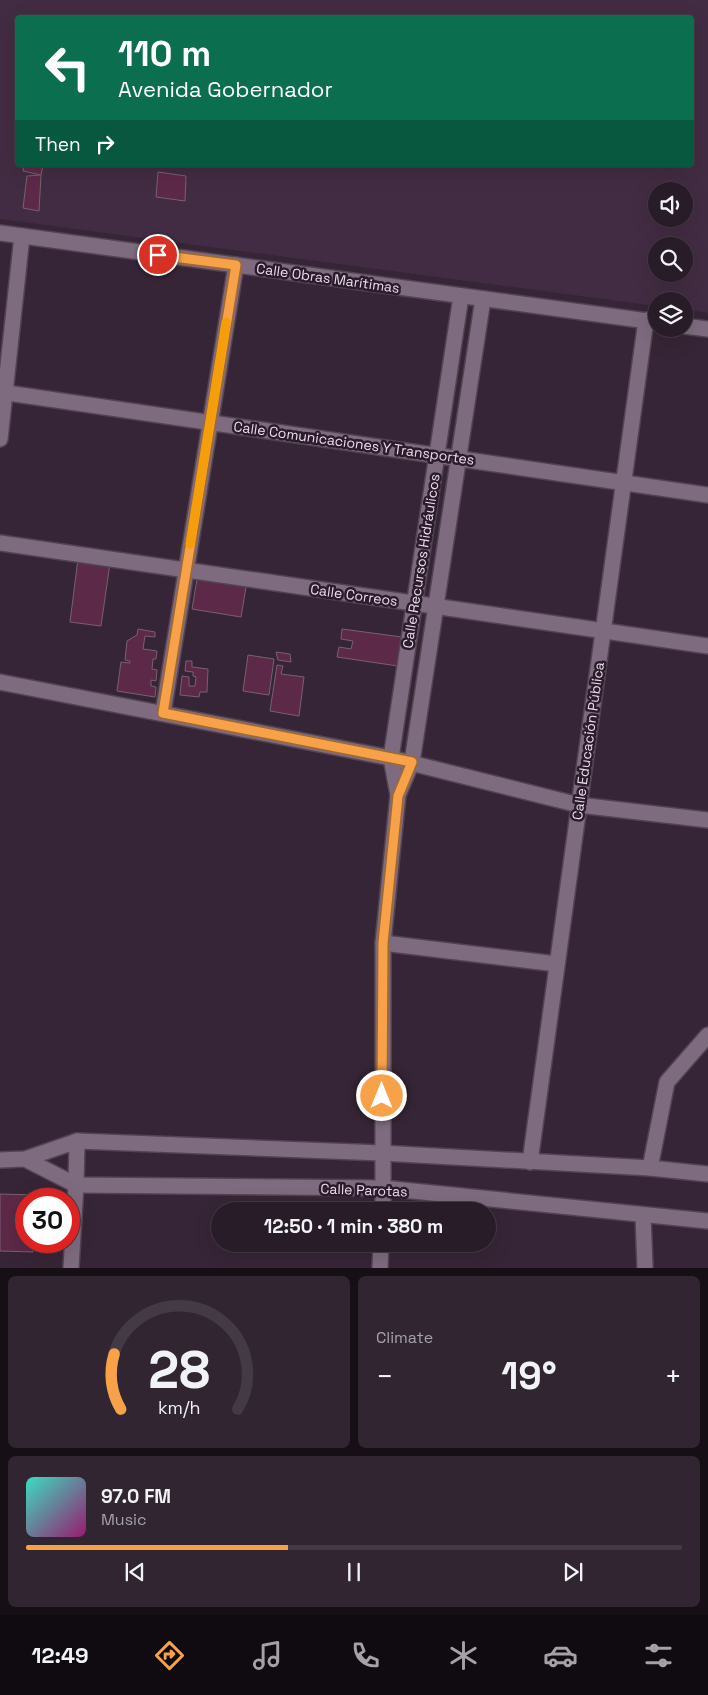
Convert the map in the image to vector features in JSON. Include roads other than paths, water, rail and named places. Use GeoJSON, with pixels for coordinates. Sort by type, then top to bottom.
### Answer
{"type":"FeatureCollection","features":[{"type":"Feature","properties":{"kind":"street","name":"Calle Obras Marítimas"},"geometry":{"type":"LineString","coordinates":[[0,234],[648,321]]}},
{"type":"Feature","properties":{"kind":"street"},"geometry":{"type":"LineString","coordinates":[[0,439],[3,392],[22,236]]}},
{"type":"Feature","properties":{"kind":"street"},"geometry":{"type":"LineString","coordinates":[[163,713],[236,265]]}},
{"type":"Feature","properties":{"kind":"street","name":"Calle Recursos Hidráulicos"},"geometry":{"type":"LineString","coordinates":[[383,1202],[383,943],[398,796],[391,758],[461,296]]}},
{"type":"Feature","properties":{"kind":"street","name":"Calle Recursos Hidráulicos"},"geometry":{"type":"LineString","coordinates":[[398,796],[412,762],[482,299]]}},
{"type":"Feature","properties":{"kind":"street"},"geometry":{"type":"LineString","coordinates":[[693,327],[708,329]]}},
{"type":"Feature","properties":{"kind":"street","name":"Calle Educación Pública"},"geometry":{"type":"LineString","coordinates":[[530,1162],[624,482],[648,337]]}},
{"type":"Feature","properties":{"kind":"street","name":"Calle Comunicaciones Y Transportes"},"geometry":{"type":"LineString","coordinates":[[3,392],[708,495]]}},
{"type":"Feature","properties":{"kind":"street","name":"Calle Correos"},"geometry":{"type":"LineString","coordinates":[[0,543],[708,646]]}},
{"type":"Feature","properties":{"kind":"street"},"geometry":{"type":"LineString","coordinates":[[0,682],[412,762],[579,805],[708,820]]}},
{"type":"Feature","properties":{"kind":"street"},"geometry":{"type":"LineString","coordinates":[[383,943],[558,964]]}},
{"type":"Feature","properties":{"kind":"street"},"geometry":{"type":"LineString","coordinates":[[650,1168],[667,1082],[708,1035]]}},
{"type":"Feature","properties":{"kind":"street"},"geometry":{"type":"LineString","coordinates":[[71,1268],[77,1141]]}},
{"type":"Feature","properties":{"kind":"street"},"geometry":{"type":"LineString","coordinates":[[0,1160],[25,1159],[77,1141],[650,1168],[708,1174]]}},
{"type":"Feature","properties":{"kind":"street","name":"Calle Parotas"},"geometry":{"type":"LineString","coordinates":[[25,1159],[76,1186],[383,1188],[708,1221]]}},
{"type":"Feature","properties":{"kind":"street"},"geometry":{"type":"LineString","coordinates":[[643,1214],[645,1268]]}},
{"type":"Feature","properties":{"kind":"street"},"geometry":{"type":"LineString","coordinates":[[380,1268],[381,1252]]}}]}
